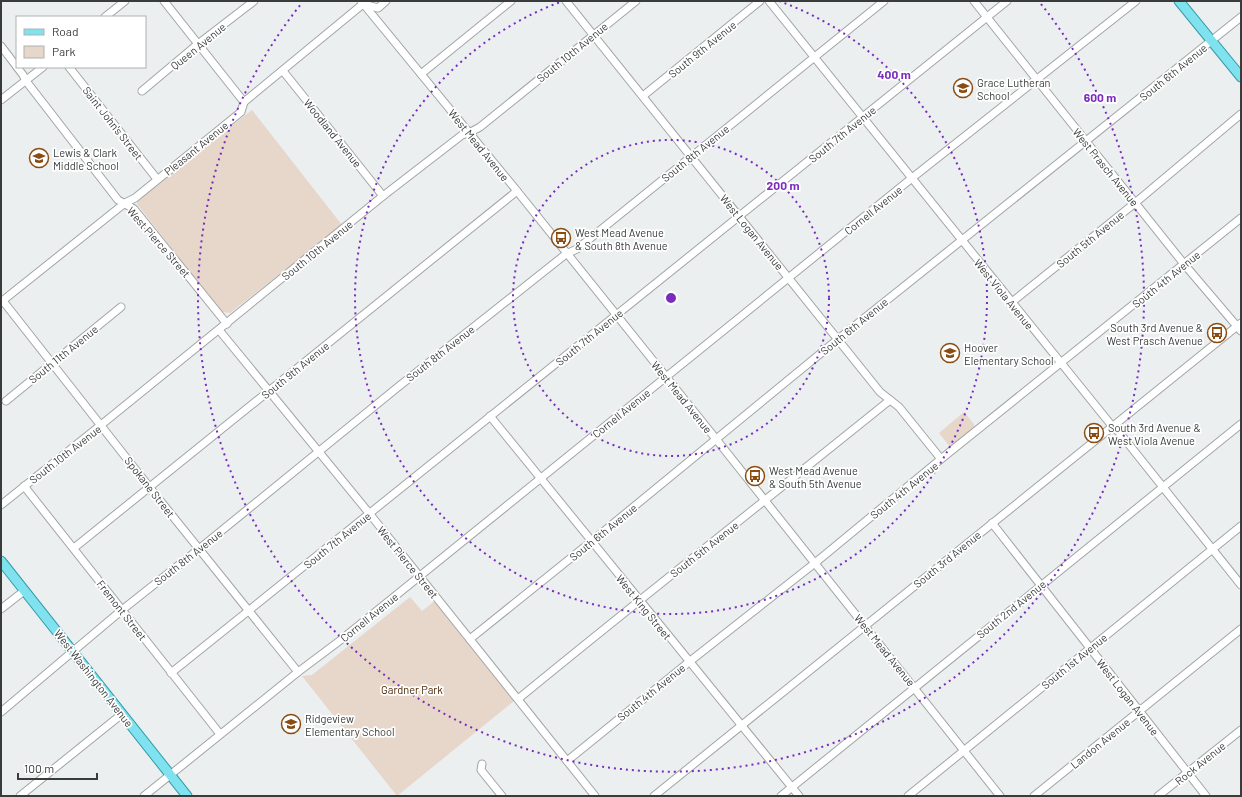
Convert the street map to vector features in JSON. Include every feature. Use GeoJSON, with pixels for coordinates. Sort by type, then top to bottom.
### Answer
{"type":"FeatureCollection","features":[{"type":"Feature","properties":{"kind":"main road"},"geometry":{"type":"LineString","coordinates":[[1180,1],[1241,77]]}},
{"type":"Feature","properties":{"kind":"main road","name":"West Washington Avenue"},"geometry":{"type":"LineString","coordinates":[[1,561],[187,796]]}},
{"type":"Feature","properties":{"kind":"street"},"geometry":{"type":"LineString","coordinates":[[106,16],[125,1]]}},
{"type":"Feature","properties":{"kind":"street"},"geometry":{"type":"LineString","coordinates":[[164,1],[244,102]]}},
{"type":"Feature","properties":{"kind":"street","name":"Queen Avenue"},"geometry":{"type":"LineString","coordinates":[[142,91],[198,44],[254,1]]}},
{"type":"Feature","properties":{"kind":"street"},"geometry":{"type":"LineString","coordinates":[[362,3],[378,8],[386,1]]}},
{"type":"Feature","properties":{"kind":"street"},"geometry":{"type":"LineString","coordinates":[[421,74],[511,1]]}},
{"type":"Feature","properties":{"kind":"street","name":"West Logan Avenue"},"geometry":{"type":"LineString","coordinates":[[566,1],[837,340],[880,392],[899,407],[941,459]]}},
{"type":"Feature","properties":{"kind":"street","name":"South 10th Avenue"},"geometry":{"type":"LineString","coordinates":[[1,505],[101,426],[383,196],[462,135],[480,127],[636,1]]}},
{"type":"Feature","properties":{"kind":"street","name":"South 9th Avenue"},"geometry":{"type":"LineString","coordinates":[[643,96],[760,1]]}},
{"type":"Feature","properties":{"kind":"street","name":"West Viola Avenue"},"geometry":{"type":"LineString","coordinates":[[769,1],[1061,364],[1112,426],[1119,432],[1241,585]]}},
{"type":"Feature","properties":{"kind":"street","name":"South 8th Avenue"},"geometry":{"type":"LineString","coordinates":[[1,712],[122,610],[398,387],[566,254],[576,249],[884,1]]}},
{"type":"Feature","properties":{"kind":"street","name":"West Prasch Avenue"},"geometry":{"type":"LineString","coordinates":[[974,1],[1184,264],[1240,327]]}},
{"type":"Feature","properties":{"kind":"street","name":"South 7th Avenue"},"geometry":{"type":"LineString","coordinates":[[171,673],[1007,1]]}},
{"type":"Feature","properties":{"kind":"street","name":"Cornell Avenue"},"geometry":{"type":"LineString","coordinates":[[146,795],[220,734],[342,639],[912,178],[1136,1]]}},
{"type":"Feature","properties":{"kind":"street","name":"Pleasant Avenue"},"geometry":{"type":"LineString","coordinates":[[2,302],[125,202],[135,198],[241,112],[244,102],[283,71],[362,3]]}},
{"type":"Feature","properties":{"kind":"street","name":"West Mead Avenue"},"geometry":{"type":"LineString","coordinates":[[362,3],[517,191],[566,254],[766,500],[1000,796]]}},
{"type":"Feature","properties":{"kind":"street","name":"South 6th Avenue"},"geometry":{"type":"LineString","coordinates":[[470,639],[837,340],[1241,17]]}},
{"type":"Feature","properties":{"kind":"street","name":"West Pierce Street"},"geometry":{"type":"LineString","coordinates":[[1,46],[16,66]]}},
{"type":"Feature","properties":{"kind":"street","name":"West Pierce Street"},"geometry":{"type":"LineString","coordinates":[[18,68],[26,81],[118,200],[125,202],[134,209],[227,324]]}},
{"type":"Feature","properties":{"kind":"street"},"geometry":{"type":"LineString","coordinates":[[1,100],[42,68]]}},
{"type":"Feature","properties":{"kind":"street","name":"Saint John's Street"},"geometry":{"type":"LineString","coordinates":[[70,68],[157,179]]}},
{"type":"Feature","properties":{"kind":"street","name":"Woodland Avenue"},"geometry":{"type":"LineString","coordinates":[[283,71],[383,196]]}},
{"type":"Feature","properties":{"kind":"street","name":"South 5th Avenue"},"geometry":{"type":"LineString","coordinates":[[1012,302],[1135,203],[1241,114]]}},
{"type":"Feature","properties":{"kind":"street","name":"South 9th Avenue"},"geometry":{"type":"LineString","coordinates":[[74,548],[517,191]]}},
{"type":"Feature","properties":{"kind":"street","name":"South 4th Avenue"},"geometry":{"type":"LineString","coordinates":[[567,761],[1241,218]]}},
{"type":"Feature","properties":{"kind":"street","name":"Spokane Street"},"geometry":{"type":"LineString","coordinates":[[2,302],[53,363],[150,488],[298,672]]}},
{"type":"Feature","properties":{"kind":"street","name":"South 11th Avenue"},"geometry":{"type":"LineString","coordinates":[[6,401],[121,307]]}},
{"type":"Feature","properties":{"kind":"street","name":"South 3rd Avenue"},"geometry":{"type":"LineString","coordinates":[[654,796],[1112,426],[1240,327]]}},
{"type":"Feature","properties":{"kind":"street","name":"West Pierce Street"},"geometry":{"type":"LineString","coordinates":[[219,330],[319,451],[595,796]]}},
{"type":"Feature","properties":{"kind":"street","name":"South 5th Avenue"},"geometry":{"type":"LineString","coordinates":[[518,699],[638,600],[766,500],[890,400]]}},
{"type":"Feature","properties":{"kind":"street","name":"West King Street"},"geometry":{"type":"LineString","coordinates":[[490,416],[688,662],[799,796]]}},
{"type":"Feature","properties":{"kind":"street","name":"South 2nd Avenue"},"geometry":{"type":"LineString","coordinates":[[781,796],[1040,585],[1241,424]]}},
{"type":"Feature","properties":{"kind":"street","name":"Fremont Street"},"geometry":{"type":"LineString","coordinates":[[24,486],[220,734]]}},
{"type":"Feature","properties":{"kind":"street","name":"West Logan Avenue"},"geometry":{"type":"LineString","coordinates":[[992,523],[1206,796]]}},
{"type":"Feature","properties":{"kind":"street","name":"South 1st Avenue"},"geometry":{"type":"LineString","coordinates":[[908,796],[1241,526]]}},
{"type":"Feature","properties":{"kind":"street"},"geometry":{"type":"LineString","coordinates":[[1,610],[24,591]]}},
{"type":"Feature","properties":{"kind":"street","name":"Landon Avenue"},"geometry":{"type":"LineString","coordinates":[[1034,796],[1241,629]]}},
{"type":"Feature","properties":{"kind":"street"},"geometry":{"type":"LineString","coordinates":[[20,796],[122,714]]}},
{"type":"Feature","properties":{"kind":"street","name":"Rock Avenue"},"geometry":{"type":"LineString","coordinates":[[1158,796],[1241,730]]}},
{"type":"Feature","properties":{"kind":"street"},"geometry":{"type":"LineString","coordinates":[[482,764],[481,770],[502,796]]}},
{"type":"Feature","properties":{"kind":"green space"},"geometry":{"type":"Polygon","coordinates":[[[252,110],[342,225],[230,313],[222,312],[137,204],[139,199],[252,110]]]}},
{"type":"Feature","properties":{"kind":"green space"},"geometry":{"type":"Polygon","coordinates":[[[964,412],[974,424],[974,427],[950,447],[939,433],[964,412]]]}},
{"type":"Feature","properties":{"kind":"green space","name":"Gardner Park"},"geometry":{"type":"Polygon","coordinates":[[[410,597],[422,611],[436,600],[514,701],[397,796],[302,676],[312,675],[410,597]]]}},
{"type":"Feature","properties":{"kind":"place","name":"Grace Lutheran School"},"geometry":{"type":"Point","coordinates":[963,88]}},
{"type":"Feature","properties":{"kind":"place","name":"Lewis & Clark Middle School"},"geometry":{"type":"Point","coordinates":[39,158]}},
{"type":"Feature","properties":{"kind":"place","name":"West Mead Avenue & South 8th Avenue"},"geometry":{"type":"Point","coordinates":[561,238]}},
{"type":"Feature","properties":{"kind":"place","name":"South 3rd Avenue & West Prasch Avenue"},"geometry":{"type":"Point","coordinates":[1217,333]}},
{"type":"Feature","properties":{"kind":"place","name":"Hoover Elementary School"},"geometry":{"type":"Point","coordinates":[950,353]}},
{"type":"Feature","properties":{"kind":"place","name":"South 3rd Avenue & West Viola Avenue"},"geometry":{"type":"Point","coordinates":[1094,433]}},
{"type":"Feature","properties":{"kind":"place","name":"West Mead Avenue & South 5th Avenue"},"geometry":{"type":"Point","coordinates":[755,476]}},
{"type":"Feature","properties":{"kind":"place","name":"Ridgeview Elementary School"},"geometry":{"type":"Point","coordinates":[291,724]}}]}
